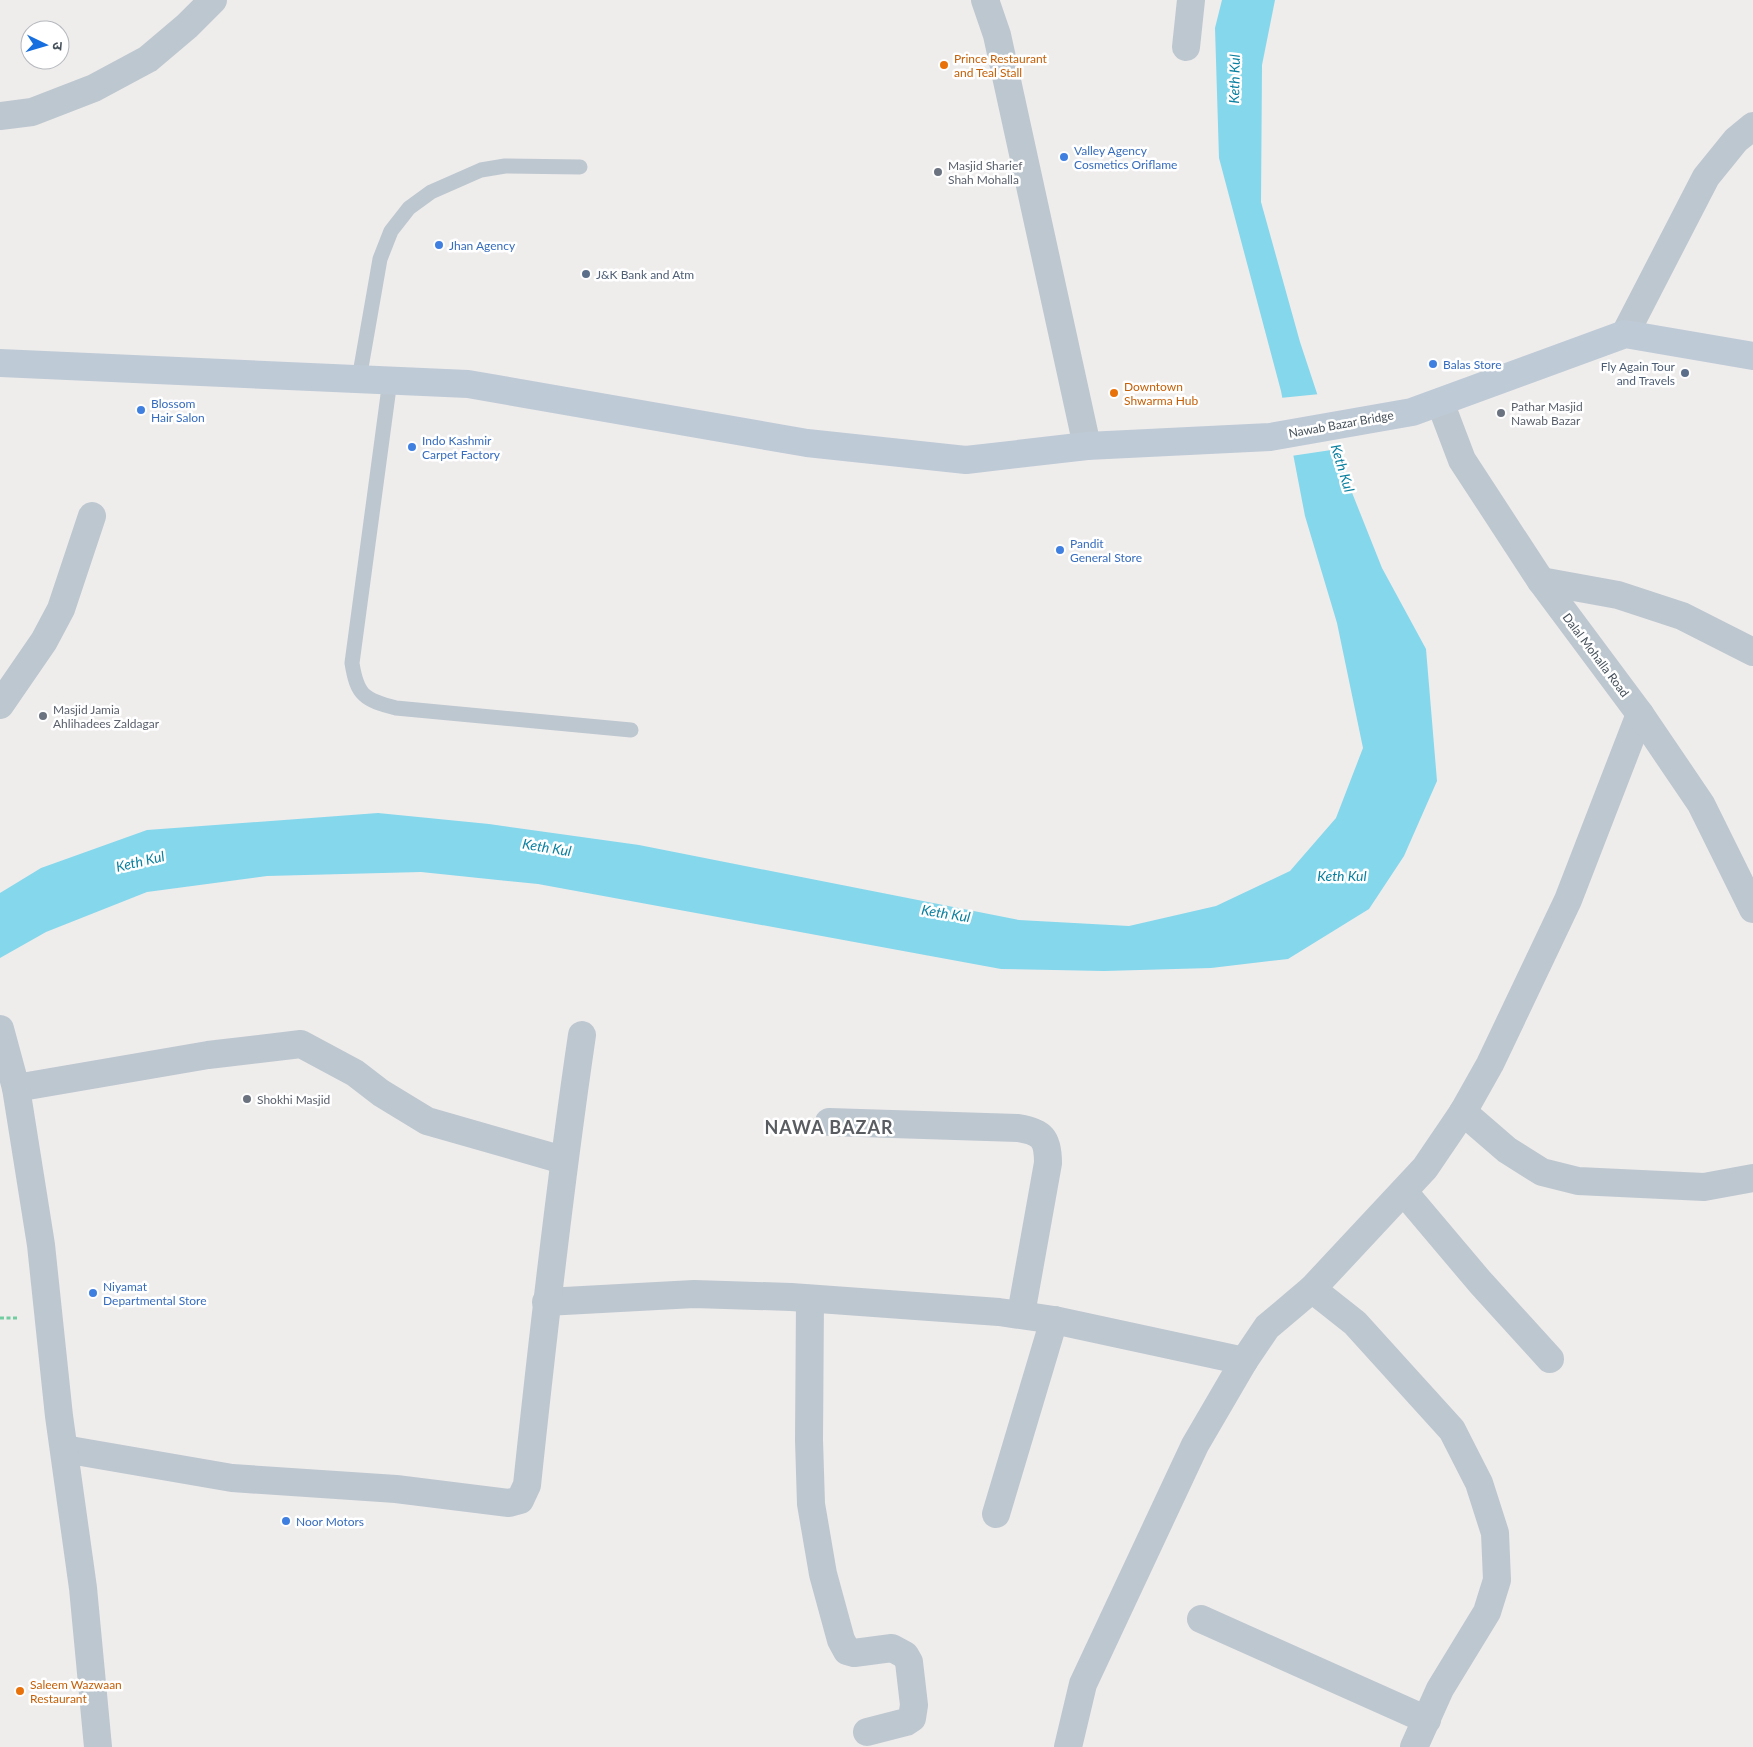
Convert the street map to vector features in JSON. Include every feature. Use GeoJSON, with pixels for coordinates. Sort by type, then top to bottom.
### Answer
{"type":"FeatureCollection","features":[{"type":"Feature","properties":{"kind":"main road","name":"Nawab Bazar Bridge"},"geometry":{"type":"LineString","coordinates":[[0,363],[468,384],[807,444],[966,460],[1087,446],[1270,437],[1412,412],[1625,334]]}},
{"type":"Feature","properties":{"kind":"main road"},"geometry":{"type":"LineString","coordinates":[[1625,334],[1753,356]]}},
{"type":"Feature","properties":{"kind":"street"},"geometry":{"type":"LineString","coordinates":[[0,116],[32,112],[110,80],[148,59],[187,26],[213,0]]}},
{"type":"Feature","properties":{"kind":"street"},"geometry":{"type":"LineString","coordinates":[[985,0],[997,35],[1087,446]]}},
{"type":"Feature","properties":{"kind":"street"},"geometry":{"type":"LineString","coordinates":[[1186,47],[1191,0]]}},
{"type":"Feature","properties":{"kind":"street"},"geometry":{"type":"LineString","coordinates":[[1625,334],[1706,177],[1736,140],[1753,126]]}},
{"type":"Feature","properties":{"kind":"street","name":"Dalal Mohalla Road"},"geometry":{"type":"LineString","coordinates":[[1440,402],[1462,460],[1541,581],[1640,714],[1700,804],[1753,909]]}},
{"type":"Feature","properties":{"kind":"street"},"geometry":{"type":"LineString","coordinates":[[0,705],[44,641],[61,608],[92,516]]}},
{"type":"Feature","properties":{"kind":"street"},"geometry":{"type":"LineString","coordinates":[[1541,581],[1618,595],[1682,616],[1753,652]]}},
{"type":"Feature","properties":{"kind":"street"},"geometry":{"type":"LineString","coordinates":[[1068,1747],[1083,1684],[1195,1445],[1244,1361],[1267,1327],[1312,1289],[1425,1168],[1463,1112],[1490,1064],[1568,900],[1640,714]]}},
{"type":"Feature","properties":{"kind":"street"},"geometry":{"type":"LineString","coordinates":[[64,1449],[232,1478],[396,1489],[508,1503],[520,1500],[528,1484],[546,1302],[563,1160],[582,1035]]}},
{"type":"Feature","properties":{"kind":"street"},"geometry":{"type":"LineString","coordinates":[[3,1039],[16,1088],[41,1245],[64,1449],[83,1588],[98,1747]]}},
{"type":"Feature","properties":{"kind":"street"},"geometry":{"type":"LineString","coordinates":[[16,1088],[208,1055],[301,1044],[355,1073],[381,1093],[427,1121],[563,1160]]}},
{"type":"Feature","properties":{"kind":"street"},"geometry":{"type":"LineString","coordinates":[[1463,1112],[1507,1150],[1542,1172],[1578,1181],[1704,1187],[1753,1178]]}},
{"type":"Feature","properties":{"kind":"street"},"geometry":{"type":"LineString","coordinates":[[829,1122],[1018,1128],[1035,1131],[1044,1140],[1048,1152],[1048,1164],[1020,1314]]}},
{"type":"Feature","properties":{"kind":"street"},"geometry":{"type":"LineString","coordinates":[[1404,1192],[1480,1282],[1550,1359]]}},
{"type":"Feature","properties":{"kind":"street"},"geometry":{"type":"LineString","coordinates":[[1312,1289],[1354,1323],[1452,1430],[1479,1483],[1495,1533],[1497,1580],[1486,1612],[1440,1689],[1414,1747]]}},
{"type":"Feature","properties":{"kind":"street"},"geometry":{"type":"LineString","coordinates":[[546,1302],[694,1294],[810,1298],[1020,1314],[1244,1361]]}},
{"type":"Feature","properties":{"kind":"street"},"geometry":{"type":"LineString","coordinates":[[810,1298],[809,1440],[811,1504],[823,1574],[841,1640],[847,1650],[854,1653],[892,1648],[905,1655],[909,1662],[914,1705],[912,1718],[906,1722],[867,1732]]}},
{"type":"Feature","properties":{"kind":"street"},"geometry":{"type":"LineString","coordinates":[[996,1514],[1054,1320]]}},
{"type":"Feature","properties":{"kind":"street"},"geometry":{"type":"LineString","coordinates":[[1201,1620],[1427,1720]]}},
{"type":"Feature","properties":{"kind":"lane"},"geometry":{"type":"LineString","coordinates":[[359,379],[380,259],[391,232],[409,208],[431,192],[481,170],[505,166],[580,167]]}},
{"type":"Feature","properties":{"kind":"lane"},"geometry":{"type":"LineString","coordinates":[[390,380],[352,663],[355,684],[367,698],[396,708],[631,730]]}},
{"type":"Feature","properties":{"kind":"water","name":"Keth Kul"},"geometry":{"type":"Polygon","coordinates":[[[1222,0],[1275,0],[1262,65],[1261,202],[1300,342],[1339,460],[1382,568],[1426,649],[1437,781],[1404,856],[1369,909],[1288,959],[1211,968],[1104,971],[1001,969],[538,884],[421,872],[267,876],[147,892],[46,932],[0,958],[0,893],[41,868],[147,830],[378,813],[489,824],[639,845],[1019,920],[1129,926],[1216,906],[1290,871],[1336,818],[1363,748],[1337,623],[1305,516],[1281,391],[1219,158],[1215,28],[1222,0]]]}},
{"type":"Feature","properties":{"kind":"pier"},"geometry":{"type":"Polygon","coordinates":[[[1320,394],[1338,449],[1291,456],[1280,398],[1320,394]]]}},
{"type":"Feature","properties":{"kind":"place","name":"Prince Restaurant and Teal Stall"},"geometry":{"type":"Point","coordinates":[944,65]}},
{"type":"Feature","properties":{"kind":"place","name":"Valley Agency Cosmetics Oriflame"},"geometry":{"type":"Point","coordinates":[1064,157]}},
{"type":"Feature","properties":{"kind":"place","name":"Masjid Sharief Shah Mohalla"},"geometry":{"type":"Point","coordinates":[938,172]}},
{"type":"Feature","properties":{"kind":"place","name":"Jhan Agency"},"geometry":{"type":"Point","coordinates":[439,245]}},
{"type":"Feature","properties":{"kind":"place","name":"J&K Bank and Atm"},"geometry":{"type":"Point","coordinates":[586,274]}},
{"type":"Feature","properties":{"kind":"place","name":"Balas Store"},"geometry":{"type":"Point","coordinates":[1433,364]}},
{"type":"Feature","properties":{"kind":"place","name":"Fly Again Tour and Travels"},"geometry":{"type":"Point","coordinates":[1685,373]}},
{"type":"Feature","properties":{"kind":"place","name":"Downtown Shwarma Hub"},"geometry":{"type":"Point","coordinates":[1114,393]}},
{"type":"Feature","properties":{"kind":"place","name":"Blossom Hair Salon"},"geometry":{"type":"Point","coordinates":[141,410]}},
{"type":"Feature","properties":{"kind":"place","name":"Pathar Masjid Nawab Bazar"},"geometry":{"type":"Point","coordinates":[1501,413]}},
{"type":"Feature","properties":{"kind":"place","name":"Indo Kashmir Carpet Factory"},"geometry":{"type":"Point","coordinates":[412,447]}},
{"type":"Feature","properties":{"kind":"place","name":"Pandit General Store"},"geometry":{"type":"Point","coordinates":[1060,550]}},
{"type":"Feature","properties":{"kind":"place","name":"Masjid Jamia Ahlihadees Zaldagar"},"geometry":{"type":"Point","coordinates":[43,716]}},
{"type":"Feature","properties":{"kind":"place","name":"Shokhi Masjid"},"geometry":{"type":"Point","coordinates":[247,1099]}},
{"type":"Feature","properties":{"kind":"place","name":"Niyamat Departmental Store"},"geometry":{"type":"Point","coordinates":[93,1293]}},
{"type":"Feature","properties":{"kind":"place","name":"Noor Motors"},"geometry":{"type":"Point","coordinates":[286,1521]}},
{"type":"Feature","properties":{"kind":"place","name":"Saleem Wazwaan Restaurant"},"geometry":{"type":"Point","coordinates":[20,1691]}},
{"type":"Feature","properties":{"kind":"district","name":"NAWA BAZAR"},"geometry":{"type":"Point","coordinates":[829,1127]}}]}
